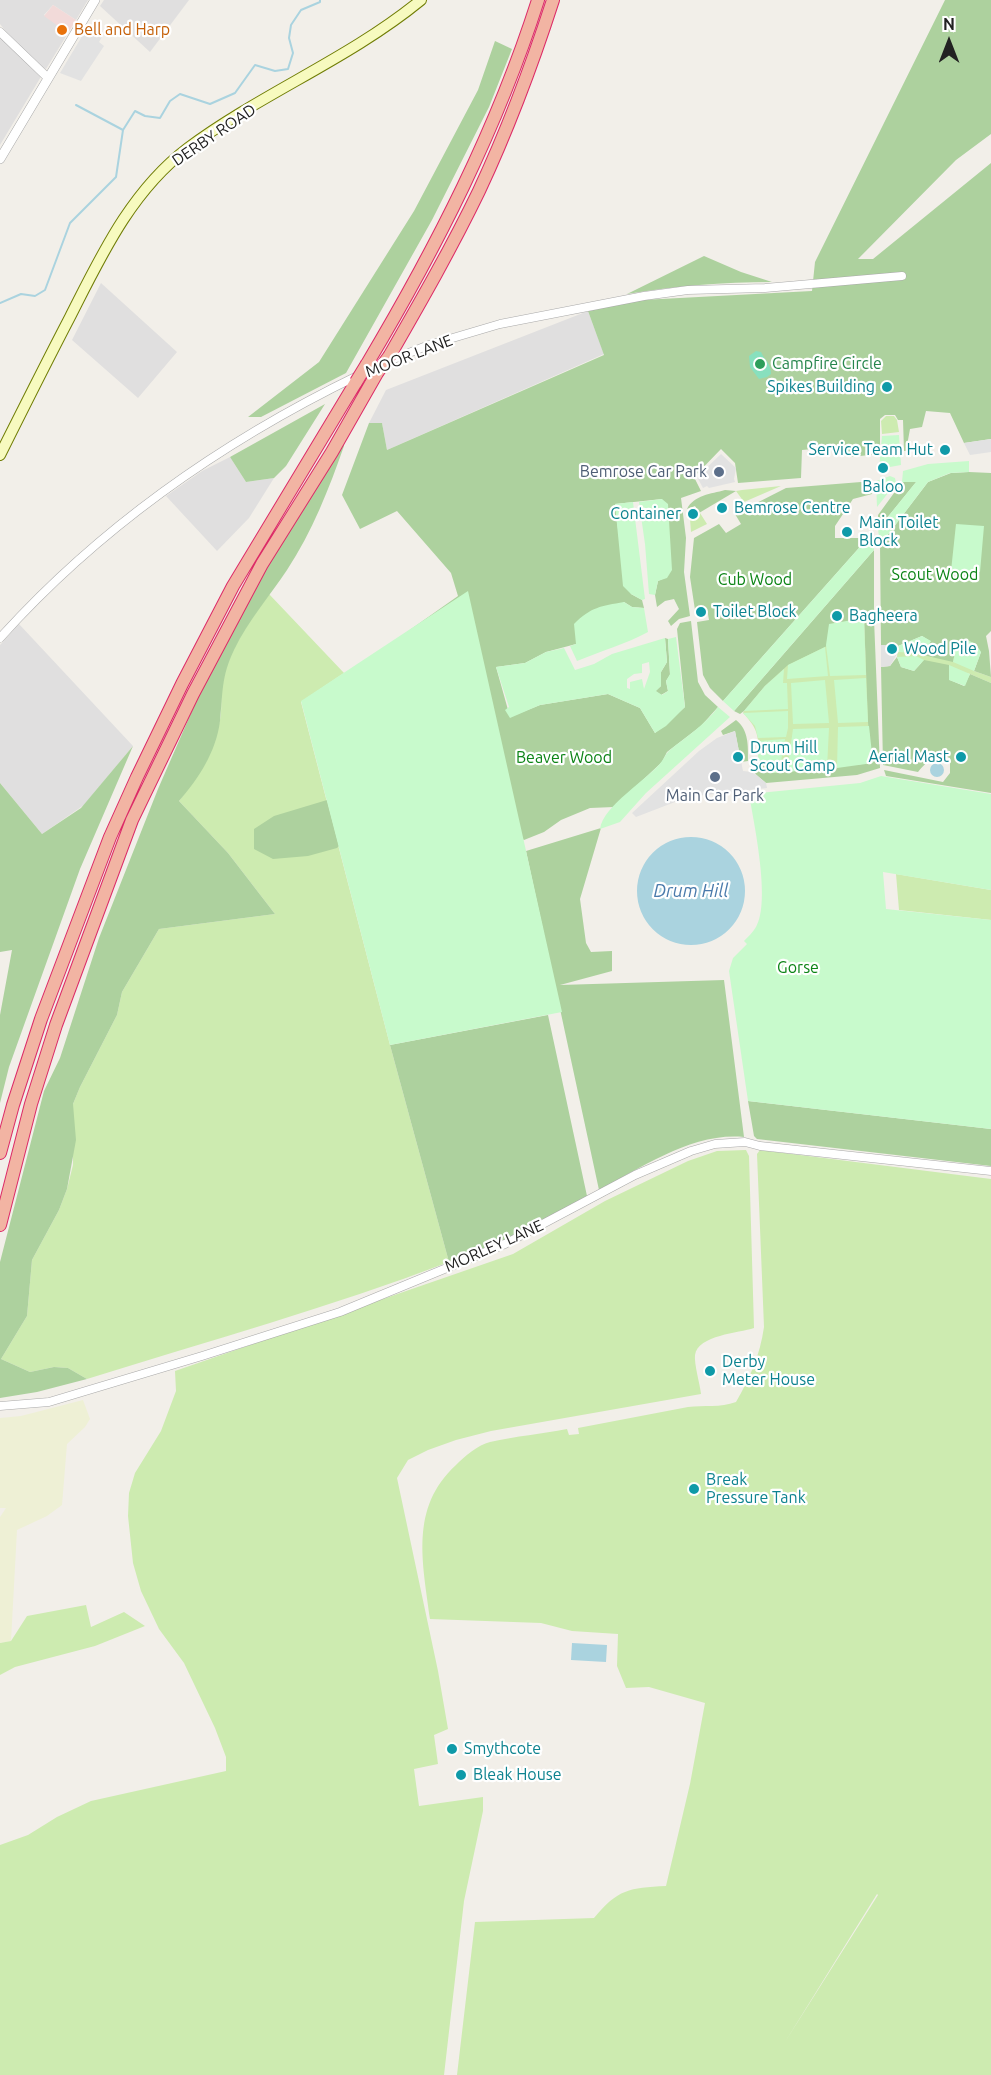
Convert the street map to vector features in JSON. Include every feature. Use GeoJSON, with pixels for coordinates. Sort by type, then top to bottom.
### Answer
{"type":"FeatureCollection","features":[{"type":"Feature","properties":{"kind":"highway"},"geometry":{"type":"LineString","coordinates":[[0,1154],[13,1105],[41,1019],[110,837],[136,777],[233,586],[428,258],[462,191],[501,105],[538,0]]}},
{"type":"Feature","properties":{"kind":"highway"},"geometry":{"type":"LineString","coordinates":[[0,1225],[31,1104],[56,1025],[132,820],[192,694],[262,564],[390,355],[478,192],[534,59],[553,0]]}},
{"type":"Feature","properties":{"kind":"main road","name":"DERBY ROAD"},"geometry":{"type":"LineString","coordinates":[[0,455],[106,245],[129,210],[148,187],[187,149],[227,122],[376,35],[421,0]]}},
{"type":"Feature","properties":{"kind":"street"},"geometry":{"type":"LineString","coordinates":[[1,155],[95,0]]}},
{"type":"Feature","properties":{"kind":"street"},"geometry":{"type":"LineString","coordinates":[[0,32],[48,78]]}},
{"type":"Feature","properties":{"kind":"street","name":"MOOR LANE"},"geometry":{"type":"LineString","coordinates":[[0,638],[67,569],[147,503],[206,461],[277,418],[342,383],[400,356],[500,324],[644,296],[688,290],[765,288],[902,276]]}},
{"type":"Feature","properties":{"kind":"street","name":"MORLEY LANE"},"geometry":{"type":"LineString","coordinates":[[0,1407],[49,1402],[340,1312],[505,1244],[635,1175],[691,1150],[715,1144],[753,1143],[760,1146],[991,1171]]}},
{"type":"Feature","properties":{"kind":"shaded area"},"geometry":{"type":"Polygon","coordinates":[[[0,0],[88,0],[76,20],[53,5],[44,15],[68,33],[46,69],[38,65],[0,24],[0,0]]]}},
{"type":"Feature","properties":{"kind":"shaded area"},"geometry":{"type":"Polygon","coordinates":[[[104,0],[189,0],[150,52],[100,6],[104,0]]]}},
{"type":"Feature","properties":{"kind":"shaded area"},"geometry":{"type":"Polygon","coordinates":[[[53,5],[76,20],[68,33],[44,16],[53,5]]]}},
{"type":"Feature","properties":{"kind":"shaded area"},"geometry":{"type":"Polygon","coordinates":[[[90,29],[102,37],[99,42],[104,46],[81,81],[60,73],[84,33],[90,29]]]}},
{"type":"Feature","properties":{"kind":"shaded area"},"geometry":{"type":"Polygon","coordinates":[[[0,36],[42,75],[0,145],[0,36]]]}},
{"type":"Feature","properties":{"kind":"shaded area"},"geometry":{"type":"Polygon","coordinates":[[[101,283],[177,352],[138,398],[72,340],[101,283]]]}},
{"type":"Feature","properties":{"kind":"shaded area"},"geometry":{"type":"Polygon","coordinates":[[[588,311],[604,354],[387,450],[382,423],[369,423],[386,390],[588,311]]]}},
{"type":"Feature","properties":{"kind":"shaded area"},"geometry":{"type":"Polygon","coordinates":[[[991,439],[991,452],[970,455],[964,443],[991,439]]]}},
{"type":"Feature","properties":{"kind":"shaded area","name":"Bemrose Car Park"},"geometry":{"type":"Polygon","coordinates":[[[721,454],[736,468],[735,482],[703,488],[697,477],[721,454]]]}},
{"type":"Feature","properties":{"kind":"shaded area"},"geometry":{"type":"Polygon","coordinates":[[[230,457],[246,482],[274,478],[249,518],[217,551],[166,496],[202,471],[230,457]]]}},
{"type":"Feature","properties":{"kind":"shaded area"},"geometry":{"type":"Polygon","coordinates":[[[19,624],[133,746],[84,805],[42,834],[0,783],[0,645],[19,624]]]}},
{"type":"Feature","properties":{"kind":"shaded area"},"geometry":{"type":"Polygon","coordinates":[[[881,645],[886,645],[886,652],[898,652],[890,666],[881,667],[881,645]]]}},
{"type":"Feature","properties":{"kind":"shaded area","name":"Main Car Park"},"geometry":{"type":"Polygon","coordinates":[[[735,731],[743,771],[753,772],[766,783],[767,788],[688,797],[636,817],[632,813],[699,751],[717,738],[735,731]]]}},
{"type":"Feature","properties":{"kind":"green space","name":"Beaver Wood"},"geometry":{"type":"Polygon","coordinates":[[[945,0],[991,0],[991,134],[956,160],[858,259],[873,259],[991,163],[991,439],[964,443],[950,413],[926,411],[922,427],[910,429],[906,451],[904,451],[903,420],[898,420],[895,415],[885,415],[880,419],[880,454],[850,457],[846,446],[802,450],[801,478],[738,483],[735,463],[721,449],[694,477],[701,491],[681,498],[686,538],[684,572],[690,616],[679,619],[671,626],[668,621],[679,609],[674,599],[665,601],[657,607],[655,595],[658,581],[667,577],[662,499],[615,504],[620,546],[631,594],[642,600],[644,608],[632,607],[624,602],[576,644],[546,652],[525,663],[496,667],[510,717],[540,705],[608,694],[640,708],[655,733],[685,707],[677,629],[680,623],[691,621],[698,682],[705,695],[718,707],[701,726],[667,752],[662,762],[614,807],[590,808],[561,820],[544,832],[524,840],[306,703],[458,596],[451,573],[397,511],[360,529],[342,495],[369,423],[382,423],[387,450],[604,355],[588,311],[642,300],[812,291],[815,262],[945,0]]]}},
{"type":"Feature","properties":{"kind":"green space"},"geometry":{"type":"Polygon","coordinates":[[[495,41],[512,49],[489,107],[432,220],[346,373],[261,417],[248,417],[319,362],[414,211],[478,90],[495,41]]]}},
{"type":"Feature","properties":{"kind":"green space"},"geometry":{"type":"Polygon","coordinates":[[[704,256],[772,282],[699,285],[627,294],[704,256]]]}},
{"type":"Feature","properties":{"kind":"green space","name":"Campfire Circle"},"geometry":{"type":"Polygon","coordinates":[[[756,351],[761,352],[770,367],[771,374],[767,377],[759,379],[750,367],[749,356],[756,351]]]}},
{"type":"Feature","properties":{"kind":"green space"},"geometry":{"type":"Polygon","coordinates":[[[325,404],[286,466],[274,478],[246,482],[230,457],[325,404]]]}},
{"type":"Feature","properties":{"kind":"green space"},"geometry":{"type":"Polygon","coordinates":[[[886,416],[894,416],[899,432],[882,434],[881,421],[886,416]]]}},
{"type":"Feature","properties":{"kind":"green space"},"geometry":{"type":"Polygon","coordinates":[[[899,435],[901,465],[879,469],[882,436],[899,435]]]}},
{"type":"Feature","properties":{"kind":"green space"},"geometry":{"type":"Polygon","coordinates":[[[344,440],[344,446],[332,478],[304,541],[234,650],[225,677],[218,732],[211,754],[200,774],[179,801],[228,853],[275,914],[159,929],[122,992],[117,1015],[73,1104],[76,1140],[67,1189],[59,1210],[32,1260],[27,1316],[1,1359],[30,1372],[54,1367],[68,1368],[87,1379],[37,1392],[0,1398],[0,1262],[44,1091],[60,1058],[99,938],[158,789],[202,688],[256,582],[344,440]]]}},
{"type":"Feature","properties":{"kind":"green space"},"geometry":{"type":"Polygon","coordinates":[[[969,461],[969,472],[950,473],[928,482],[880,545],[878,529],[916,482],[902,482],[903,471],[928,464],[969,461]]]}},
{"type":"Feature","properties":{"kind":"green space","name":"Scout Wood"},"geometry":{"type":"Polygon","coordinates":[[[951,473],[991,473],[991,631],[986,636],[991,677],[974,671],[981,652],[957,643],[953,662],[923,655],[930,641],[922,636],[898,646],[881,645],[880,545],[928,482],[951,473]]]}},
{"type":"Feature","properties":{"kind":"green space"},"geometry":{"type":"Polygon","coordinates":[[[890,476],[895,478],[896,483],[877,507],[876,481],[890,476]]]}},
{"type":"Feature","properties":{"kind":"green space"},"geometry":{"type":"Polygon","coordinates":[[[917,481],[878,529],[878,515],[902,482],[917,481]]]}},
{"type":"Feature","properties":{"kind":"green space","name":"Cub Wood"},"geometry":{"type":"Polygon","coordinates":[[[861,482],[868,484],[872,494],[853,499],[835,526],[835,538],[858,538],[874,531],[723,701],[710,688],[703,675],[697,622],[709,620],[707,609],[695,610],[690,577],[694,538],[719,524],[726,533],[741,524],[735,514],[786,488],[861,482]]]}},
{"type":"Feature","properties":{"kind":"green space"},"geometry":{"type":"Polygon","coordinates":[[[781,486],[744,502],[736,491],[742,490],[781,486]]]}},
{"type":"Feature","properties":{"kind":"green space"},"geometry":{"type":"Polygon","coordinates":[[[725,490],[736,491],[699,513],[695,506],[687,509],[698,498],[725,490]]]}},
{"type":"Feature","properties":{"kind":"green space"},"geometry":{"type":"Polygon","coordinates":[[[662,499],[668,504],[672,570],[667,578],[658,581],[655,595],[649,594],[639,502],[662,499]]]}},
{"type":"Feature","properties":{"kind":"green space"},"geometry":{"type":"Polygon","coordinates":[[[633,502],[645,599],[642,600],[623,586],[615,504],[633,502]]]}},
{"type":"Feature","properties":{"kind":"green space"},"geometry":{"type":"Polygon","coordinates":[[[700,513],[707,524],[691,532],[690,519],[700,513]]]}},
{"type":"Feature","properties":{"kind":"green space"},"geometry":{"type":"Polygon","coordinates":[[[956,524],[984,526],[980,572],[951,571],[956,524]]]}},
{"type":"Feature","properties":{"kind":"green space"},"geometry":{"type":"Polygon","coordinates":[[[874,531],[874,550],[734,711],[723,701],[874,531]]]}},
{"type":"Feature","properties":{"kind":"green space"},"geometry":{"type":"Polygon","coordinates":[[[874,550],[874,619],[880,768],[857,775],[766,783],[753,772],[758,761],[773,773],[872,763],[864,618],[825,647],[788,665],[765,686],[744,711],[740,714],[734,711],[874,550]]]}},
{"type":"Feature","properties":{"kind":"green space"},"geometry":{"type":"Polygon","coordinates":[[[468,591],[562,1012],[390,1045],[301,701],[468,591]]]}},
{"type":"Feature","properties":{"kind":"green space"},"geometry":{"type":"Polygon","coordinates":[[[269,594],[344,673],[301,702],[449,1262],[315,1309],[87,1379],[68,1368],[54,1367],[30,1372],[1,1359],[27,1316],[32,1260],[59,1210],[67,1189],[73,1165],[73,1104],[117,1015],[122,992],[159,929],[275,914],[228,853],[179,801],[201,764],[219,724],[222,683],[234,647],[269,594]]]}},
{"type":"Feature","properties":{"kind":"green space"},"geometry":{"type":"Polygon","coordinates":[[[624,602],[632,607],[644,608],[648,632],[577,661],[570,646],[576,644],[574,624],[597,608],[624,602]]]}},
{"type":"Feature","properties":{"kind":"green space"},"geometry":{"type":"Polygon","coordinates":[[[864,618],[869,726],[837,768],[773,773],[758,761],[757,734],[743,713],[744,711],[765,686],[829,624],[864,618]]]}},
{"type":"Feature","properties":{"kind":"green space"},"geometry":{"type":"Polygon","coordinates":[[[864,618],[866,675],[830,676],[826,645],[829,624],[864,618]]]}},
{"type":"Feature","properties":{"kind":"green space"},"geometry":{"type":"Polygon","coordinates":[[[922,636],[931,641],[923,655],[898,652],[898,646],[922,636]]]}},
{"type":"Feature","properties":{"kind":"green space"},"geometry":{"type":"Polygon","coordinates":[[[676,637],[685,707],[666,726],[655,733],[640,708],[608,694],[540,705],[510,718],[505,710],[509,707],[496,667],[525,663],[546,652],[564,648],[575,670],[594,664],[612,654],[665,638],[667,662],[661,672],[661,686],[656,691],[662,695],[668,691],[666,681],[670,674],[668,639],[676,637]],[[649,662],[642,664],[642,673],[634,674],[627,679],[627,688],[630,689],[630,682],[642,679],[644,689],[650,672],[649,662]]]}},
{"type":"Feature","properties":{"kind":"green space"},"geometry":{"type":"Polygon","coordinates":[[[665,638],[668,639],[670,675],[666,681],[668,691],[661,695],[655,691],[661,686],[661,672],[667,662],[665,638]]]}},
{"type":"Feature","properties":{"kind":"green space"},"geometry":{"type":"Polygon","coordinates":[[[967,640],[976,644],[981,652],[974,671],[953,662],[957,643],[967,640]]]}},
{"type":"Feature","properties":{"kind":"green space"},"geometry":{"type":"Polygon","coordinates":[[[957,643],[974,671],[991,677],[991,683],[970,674],[897,657],[898,646],[957,643]]]}},
{"type":"Feature","properties":{"kind":"green space"},"geometry":{"type":"Polygon","coordinates":[[[825,647],[828,676],[787,679],[788,665],[825,647]]]}},
{"type":"Feature","properties":{"kind":"green space"},"geometry":{"type":"Polygon","coordinates":[[[916,656],[924,660],[914,671],[901,667],[897,657],[916,656]]]}},
{"type":"Feature","properties":{"kind":"green space"},"geometry":{"type":"Polygon","coordinates":[[[897,657],[901,667],[914,671],[924,660],[949,665],[950,680],[964,686],[970,674],[991,683],[991,793],[886,776],[884,770],[943,782],[950,773],[950,758],[945,757],[932,759],[918,772],[883,765],[881,667],[890,666],[897,657]]]}},
{"type":"Feature","properties":{"kind":"green space"},"geometry":{"type":"Polygon","coordinates":[[[949,665],[970,674],[965,686],[949,680],[949,665]]]}},
{"type":"Feature","properties":{"kind":"green space"},"geometry":{"type":"Polygon","coordinates":[[[784,669],[783,683],[787,683],[788,709],[744,711],[765,686],[784,669]]]}},
{"type":"Feature","properties":{"kind":"green space"},"geometry":{"type":"Polygon","coordinates":[[[866,678],[868,722],[838,723],[834,680],[866,678]]]}},
{"type":"Feature","properties":{"kind":"green space"},"geometry":{"type":"Polygon","coordinates":[[[825,680],[829,723],[793,724],[791,683],[825,680]]]}},
{"type":"Feature","properties":{"kind":"green space"},"geometry":{"type":"Polygon","coordinates":[[[718,707],[730,717],[646,793],[620,822],[600,829],[603,820],[617,802],[655,768],[669,751],[702,725],[718,707]]]}},
{"type":"Feature","properties":{"kind":"green space"},"geometry":{"type":"Polygon","coordinates":[[[788,711],[786,737],[758,738],[755,726],[743,713],[788,711]]]}},
{"type":"Feature","properties":{"kind":"green space"},"geometry":{"type":"Polygon","coordinates":[[[736,720],[746,733],[748,761],[741,762],[735,731],[723,735],[721,731],[736,720]]]}},
{"type":"Feature","properties":{"kind":"green space"},"geometry":{"type":"Polygon","coordinates":[[[869,726],[873,763],[837,768],[838,727],[869,726]]]}},
{"type":"Feature","properties":{"kind":"green space"},"geometry":{"type":"Polygon","coordinates":[[[829,728],[827,768],[787,772],[793,729],[829,728]]]}},
{"type":"Feature","properties":{"kind":"green space"},"geometry":{"type":"Polygon","coordinates":[[[785,739],[779,772],[773,773],[758,761],[758,741],[785,739]]]}},
{"type":"Feature","properties":{"kind":"green space"},"geometry":{"type":"Polygon","coordinates":[[[133,746],[80,869],[9,1067],[0,1103],[0,1015],[12,950],[0,952],[0,783],[42,834],[81,808],[133,746]]]}},
{"type":"Feature","properties":{"kind":"green space","name":"Gorse"},"geometry":{"type":"Polygon","coordinates":[[[881,776],[991,794],[991,890],[883,872],[886,909],[991,920],[991,1129],[748,1101],[729,971],[733,958],[747,944],[744,941],[756,927],[762,900],[760,862],[749,794],[860,783],[881,776]]]}},
{"type":"Feature","properties":{"kind":"green space"},"geometry":{"type":"Polygon","coordinates":[[[327,800],[339,846],[337,848],[308,856],[273,859],[254,849],[254,829],[274,816],[327,800]]]}},
{"type":"Feature","properties":{"kind":"green space"},"geometry":{"type":"Polygon","coordinates":[[[601,828],[580,899],[586,943],[591,952],[612,951],[612,971],[560,985],[724,980],[744,1137],[706,1140],[687,1146],[599,1190],[526,851],[601,828]]]}},
{"type":"Feature","properties":{"kind":"green space"},"geometry":{"type":"Polygon","coordinates":[[[896,874],[991,890],[991,920],[899,910],[896,874]]]}},
{"type":"Feature","properties":{"kind":"green space"},"geometry":{"type":"Polygon","coordinates":[[[548,1015],[587,1196],[513,1237],[449,1262],[390,1045],[548,1015]]]}},
{"type":"Feature","properties":{"kind":"green space"},"geometry":{"type":"Polygon","coordinates":[[[748,1101],[991,1129],[991,1166],[757,1139],[754,1136],[748,1101]]]}},
{"type":"Feature","properties":{"kind":"green space"},"geometry":{"type":"Polygon","coordinates":[[[746,1150],[749,1156],[754,1328],[711,1339],[698,1348],[695,1359],[701,1394],[491,1431],[456,1440],[408,1460],[397,1478],[448,1729],[434,1735],[438,1764],[414,1769],[419,1806],[483,1797],[483,1811],[464,1901],[444,2075],[0,2075],[0,1845],[28,1835],[57,1817],[91,1801],[226,1771],[226,1757],[215,1728],[184,1663],[159,1629],[141,1591],[133,1563],[128,1516],[129,1493],[135,1473],[161,1431],[176,1391],[175,1371],[513,1254],[605,1201],[688,1161],[717,1151],[746,1150]]]}},
{"type":"Feature","properties":{"kind":"green space"},"geometry":{"type":"Polygon","coordinates":[[[760,1150],[991,1179],[991,2075],[457,2075],[475,1922],[594,1918],[610,1901],[625,1892],[633,1889],[666,1886],[690,1784],[705,1703],[649,1687],[626,1688],[617,1666],[618,1634],[572,1631],[541,1623],[430,1619],[424,1577],[423,1537],[425,1518],[431,1499],[441,1482],[456,1465],[485,1443],[567,1429],[569,1435],[579,1434],[578,1428],[688,1407],[718,1406],[736,1402],[754,1366],[764,1327],[757,1154],[760,1150]],[[877,1894],[785,2042],[878,1895],[877,1894]]]}},
{"type":"Feature","properties":{"kind":"green space"},"geometry":{"type":"Polygon","coordinates":[[[83,1400],[90,1419],[67,1444],[62,1505],[47,1516],[17,1530],[11,1641],[0,1643],[0,1517],[6,1508],[0,1508],[0,1418],[21,1416],[83,1400]]]}},
{"type":"Feature","properties":{"kind":"green space"},"geometry":{"type":"Polygon","coordinates":[[[86,1605],[91,1627],[124,1612],[145,1626],[95,1646],[15,1667],[0,1675],[0,1643],[11,1641],[27,1616],[86,1605]]]}},
{"type":"Feature","properties":{"kind":"water"},"geometry":{"type":"Polygon","coordinates":[[[937,763],[942,765],[944,770],[942,775],[937,777],[932,775],[930,770],[932,765],[937,763]]]}},
{"type":"Feature","properties":{"kind":"water","name":"Drum Hill"},"geometry":{"type":"Polygon","coordinates":[[[691,837],[712,841],[729,853],[741,870],[745,891],[741,912],[729,929],[712,941],[691,945],[670,941],[653,929],[641,912],[637,891],[641,870],[653,853],[670,841],[691,837]]]}},
{"type":"Feature","properties":{"kind":"water"},"geometry":{"type":"Polygon","coordinates":[[[572,1643],[607,1645],[606,1662],[571,1660],[572,1643]]]}},
{"type":"Feature","properties":{"kind":"waterway"},"geometry":{"type":"LineString","coordinates":[[0,303],[21,294],[35,296],[45,290],[70,223],[116,177],[123,130],[135,111],[145,116],[160,118],[170,101],[180,94],[210,104],[235,93],[255,65],[275,71],[288,69],[293,53],[289,38],[291,25],[301,10],[320,0]]}},
{"type":"Feature","properties":{"kind":"waterway"},"geometry":{"type":"LineString","coordinates":[[76,105],[123,130]]}},
{"type":"Feature","properties":{"kind":"place","name":"Bell and Harp"},"geometry":{"type":"Point","coordinates":[62,30]}},
{"type":"Feature","properties":{"kind":"place","name":"Campfire Circle"},"geometry":{"type":"Point","coordinates":[760,364]}},
{"type":"Feature","properties":{"kind":"place","name":"Spikes Building"},"geometry":{"type":"Point","coordinates":[887,387]}},
{"type":"Feature","properties":{"kind":"place","name":"Service Team Hut"},"geometry":{"type":"Point","coordinates":[945,450]}},
{"type":"Feature","properties":{"kind":"place","name":"Baloo"},"geometry":{"type":"Point","coordinates":[883,468]}},
{"type":"Feature","properties":{"kind":"place","name":"Bemrose Car Park"},"geometry":{"type":"Point","coordinates":[719,472]}},
{"type":"Feature","properties":{"kind":"place","name":"Bemrose Centre"},"geometry":{"type":"Point","coordinates":[722,508]}},
{"type":"Feature","properties":{"kind":"place","name":"Container"},"geometry":{"type":"Point","coordinates":[693,514]}},
{"type":"Feature","properties":{"kind":"place","name":"Main Toilet Block"},"geometry":{"type":"Point","coordinates":[847,532]}},
{"type":"Feature","properties":{"kind":"place","name":"Toilet Block"},"geometry":{"type":"Point","coordinates":[701,612]}},
{"type":"Feature","properties":{"kind":"place","name":"Bagheera"},"geometry":{"type":"Point","coordinates":[837,616]}},
{"type":"Feature","properties":{"kind":"place","name":"Wood Pile"},"geometry":{"type":"Point","coordinates":[892,649]}},
{"type":"Feature","properties":{"kind":"place","name":"Drum Hill Scout Camp"},"geometry":{"type":"Point","coordinates":[738,757]}},
{"type":"Feature","properties":{"kind":"place","name":"Aerial Mast"},"geometry":{"type":"Point","coordinates":[961,757]}},
{"type":"Feature","properties":{"kind":"place","name":"Main Car Park"},"geometry":{"type":"Point","coordinates":[715,777]}},
{"type":"Feature","properties":{"kind":"place","name":"Derby Meter House"},"geometry":{"type":"Point","coordinates":[710,1371]}},
{"type":"Feature","properties":{"kind":"place","name":"Break Pressure Tank"},"geometry":{"type":"Point","coordinates":[694,1489]}},
{"type":"Feature","properties":{"kind":"place","name":"Smythcote"},"geometry":{"type":"Point","coordinates":[452,1749]}},
{"type":"Feature","properties":{"kind":"place","name":"Bleak House"},"geometry":{"type":"Point","coordinates":[461,1775]}}]}
